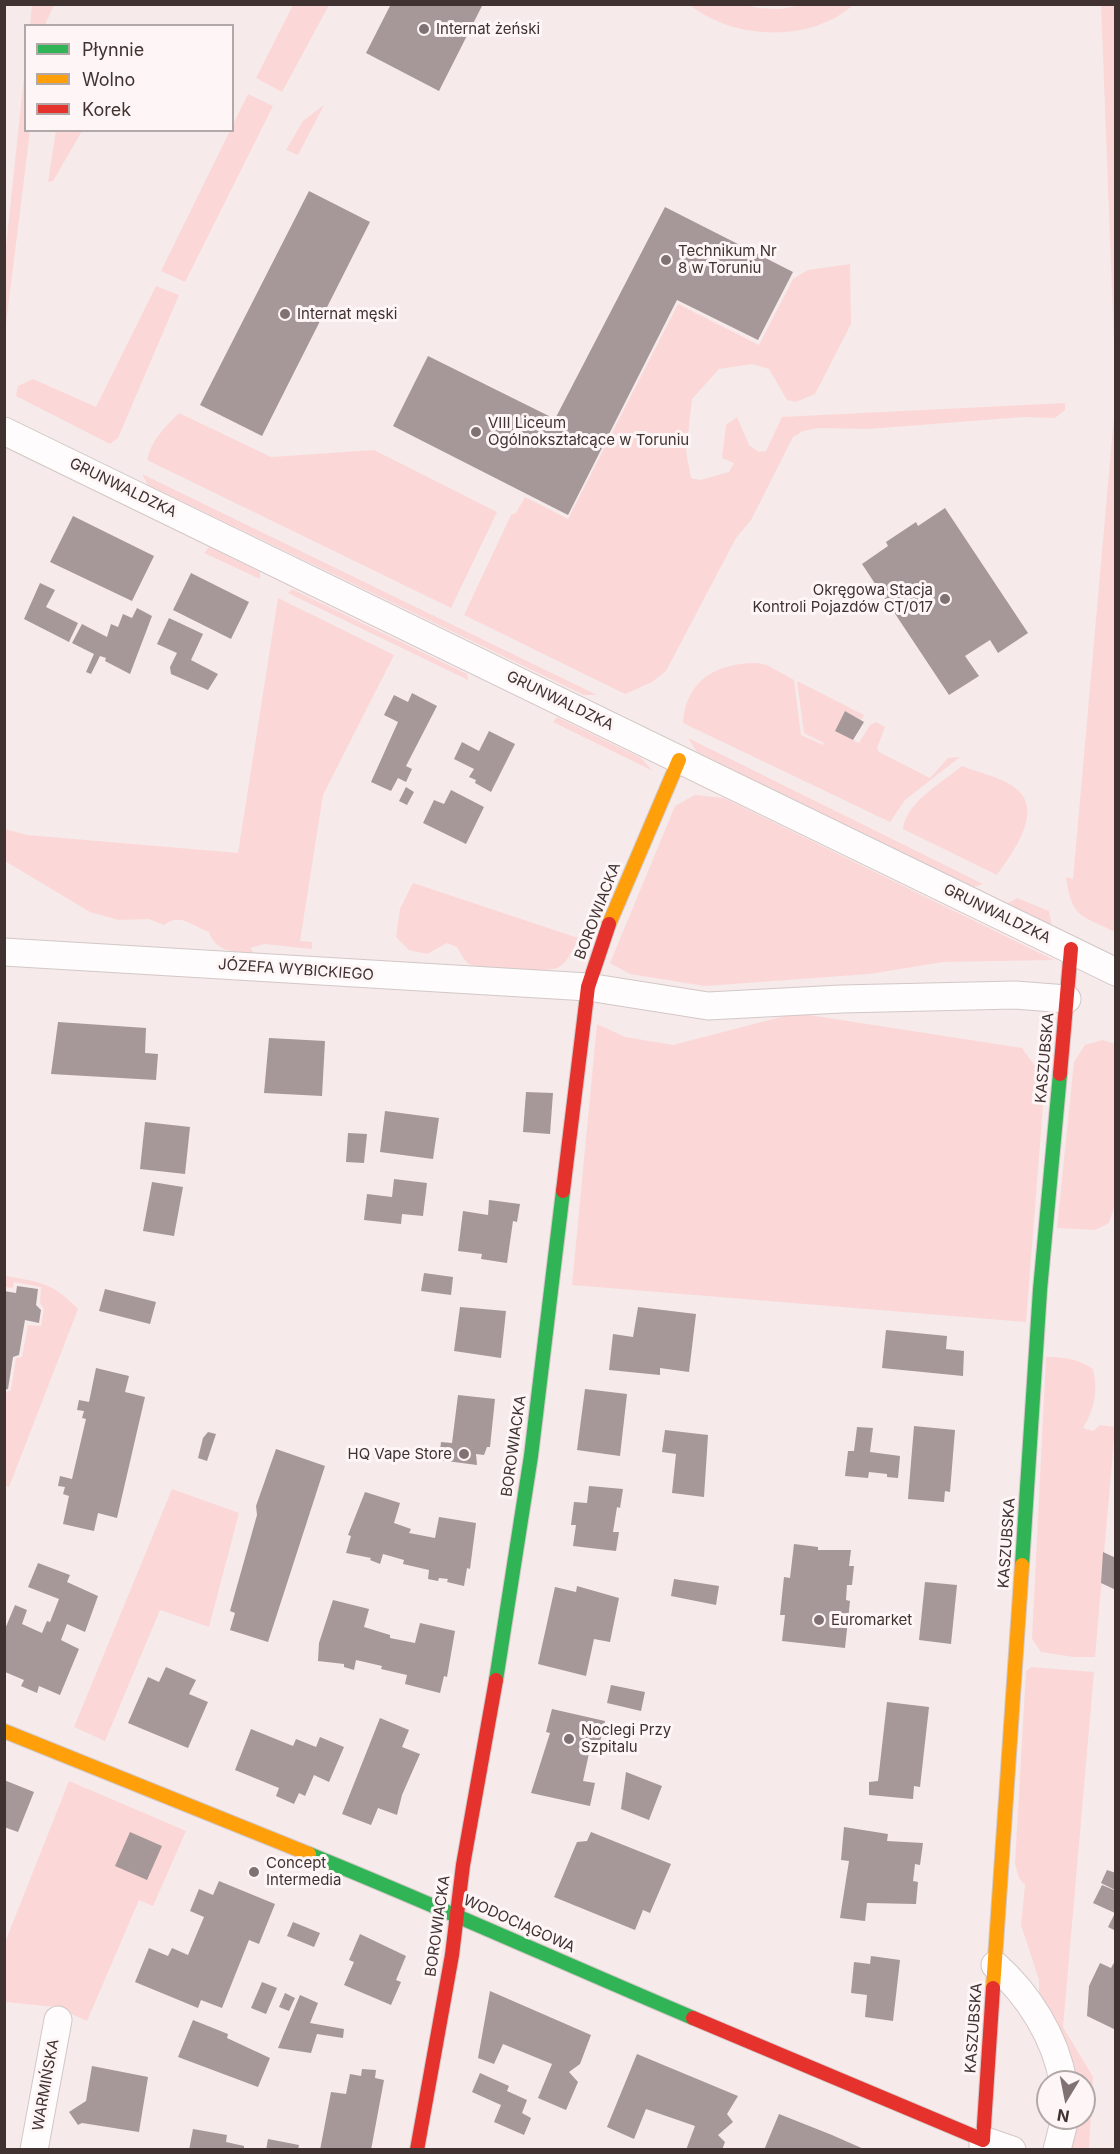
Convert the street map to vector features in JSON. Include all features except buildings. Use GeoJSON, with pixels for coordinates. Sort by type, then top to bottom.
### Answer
{"type":"FeatureCollection","features":[{"type":"Feature","properties":{"kind":"street","name":"GRUNWALDZKA"},"geometry":{"type":"LineString","coordinates":[[4,431],[1116,972]]}},
{"type":"Feature","properties":{"kind":"street","name":"BOROWIACKA"},"geometry":{"type":"LineString","coordinates":[[417,2150],[452,1955],[455,1913],[489,1722],[531,1456],[588,987],[601,942],[679,759]]}},
{"type":"Feature","properties":{"kind":"street","name":"KASZUBSKA"},"geometry":{"type":"LineString","coordinates":[[983,2145],[1040,1290],[1071,949]]}},
{"type":"Feature","properties":{"kind":"street","name":"JÓZEFA WYBICKIEGO"},"geometry":{"type":"LineString","coordinates":[[4,952],[588,987],[708,1006],[841,999],[1015,995],[1067,999]]}},
{"type":"Feature","properties":{"kind":"street","name":"WODOCIĄGOWA"},"geometry":{"type":"LineString","coordinates":[[4,1731],[455,1913],[507,1939],[983,2145]]}},
{"type":"Feature","properties":{"kind":"street"},"geometry":{"type":"LineString","coordinates":[[995,1965],[1013,1981],[1030,2005],[1061,2070]]}},
{"type":"Feature","properties":{"kind":"street","name":"WARMIŃSKA"},"geometry":{"type":"LineString","coordinates":[[34,2150],[57,2020]]}},
{"type":"Feature","properties":{"kind":"street"},"geometry":{"type":"LineString","coordinates":[[1058,2150],[1062,2130]]}},
{"type":"Feature","properties":{"kind":"street"},"geometry":{"type":"LineString","coordinates":[[983,2145],[1012,2150]]}},
{"type":"Feature","properties":{"kind":"shaded area"},"geometry":{"type":"Polygon","coordinates":[[[32,5],[54,5],[45,24],[30,24],[32,5]]]}},
{"type":"Feature","properties":{"kind":"shaded area"},"geometry":{"type":"Polygon","coordinates":[[[293,5],[329,5],[282,92],[256,78],[293,5]]]}},
{"type":"Feature","properties":{"kind":"shaded area"},"geometry":{"type":"Polygon","coordinates":[[[690,5],[746,5],[780,9],[803,5],[853,5],[836,17],[816,26],[794,31],[772,32],[728,25],[708,17],[690,5]]]}},
{"type":"Feature","properties":{"kind":"shaded area"},"geometry":{"type":"Polygon","coordinates":[[[1101,5],[1116,5],[1115,390],[1114,342],[1101,5]]]}},
{"type":"Feature","properties":{"kind":"shaded area"},"geometry":{"type":"Polygon","coordinates":[[[24,76],[24,132],[30,132],[5,332],[5,256],[24,76]]]}},
{"type":"Feature","properties":{"kind":"shaded area"},"geometry":{"type":"Polygon","coordinates":[[[248,94],[273,106],[185,282],[161,271],[229,132],[234,132],[234,122],[248,94]]]}},
{"type":"Feature","properties":{"kind":"shaded area"},"geometry":{"type":"Polygon","coordinates":[[[324,105],[298,155],[286,150],[303,121],[324,105]]]}},
{"type":"Feature","properties":{"kind":"shaded area"},"geometry":{"type":"Polygon","coordinates":[[[56,132],[81,132],[53,181],[48,182],[56,132]]]}},
{"type":"Feature","properties":{"kind":"shaded area"},"geometry":{"type":"Polygon","coordinates":[[[850,264],[851,324],[815,394],[796,402],[787,400],[769,369],[752,364],[719,369],[692,399],[686,451],[691,478],[700,480],[729,472],[734,463],[722,458],[726,425],[737,417],[749,445],[759,452],[766,451],[782,417],[1065,403],[1065,410],[1055,418],[1024,417],[868,429],[819,428],[803,431],[793,437],[751,520],[736,538],[666,671],[652,682],[625,694],[464,615],[511,515],[516,513],[525,497],[568,519],[678,304],[759,345],[793,279],[808,270],[850,264]]]}},
{"type":"Feature","properties":{"kind":"shaded area"},"geometry":{"type":"Polygon","coordinates":[[[156,286],[179,295],[118,438],[110,444],[16,396],[18,386],[33,379],[96,407],[156,286]]]}},
{"type":"Feature","properties":{"kind":"shaded area"},"geometry":{"type":"Polygon","coordinates":[[[1115,405],[1115,932],[1080,914],[1071,901],[1066,877],[1073,879],[1115,405]]]}},
{"type":"Feature","properties":{"kind":"shaded area"},"geometry":{"type":"Polygon","coordinates":[[[179,413],[271,457],[374,450],[497,512],[451,608],[147,460],[155,440],[179,413]]]}},
{"type":"Feature","properties":{"kind":"shaded area"},"geometry":{"type":"Polygon","coordinates":[[[142,474],[597,695],[584,695],[148,485],[142,474]]]}},
{"type":"Feature","properties":{"kind":"shaded area"},"geometry":{"type":"Polygon","coordinates":[[[209,547],[260,572],[260,579],[204,553],[209,547]]]}},
{"type":"Feature","properties":{"kind":"shaded area"},"geometry":{"type":"Polygon","coordinates":[[[292,589],[467,674],[468,680],[288,593],[292,589]]]}},
{"type":"Feature","properties":{"kind":"shaded area"},"geometry":{"type":"Polygon","coordinates":[[[278,598],[394,655],[323,795],[300,941],[312,942],[312,949],[264,944],[250,948],[254,953],[227,950],[216,944],[209,932],[186,921],[175,920],[164,925],[149,919],[119,920],[90,912],[5,861],[5,829],[27,835],[238,853],[278,598]]]}},
{"type":"Feature","properties":{"kind":"shaded area"},"geometry":{"type":"Polygon","coordinates":[[[757,663],[767,665],[794,680],[801,735],[823,745],[824,743],[804,733],[797,681],[864,715],[861,720],[845,711],[835,731],[859,743],[870,725],[876,722],[885,727],[877,748],[879,752],[930,778],[948,758],[960,757],[905,800],[890,822],[683,723],[690,695],[706,676],[729,666],[757,663]]]}},
{"type":"Feature","properties":{"kind":"shaded area"},"geometry":{"type":"Polygon","coordinates":[[[557,717],[641,758],[653,771],[553,722],[557,717]]]}},
{"type":"Feature","properties":{"kind":"shaded area"},"geometry":{"type":"Polygon","coordinates":[[[688,738],[983,884],[974,887],[697,752],[688,738]]]}},
{"type":"Feature","properties":{"kind":"shaded area"},"geometry":{"type":"Polygon","coordinates":[[[962,766],[1011,785],[1022,794],[1027,805],[1024,830],[997,875],[903,829],[906,819],[918,801],[962,766]]]}},
{"type":"Feature","properties":{"kind":"shaded area"},"geometry":{"type":"Polygon","coordinates":[[[695,795],[724,798],[1054,960],[943,962],[869,974],[705,986],[630,974],[610,963],[675,806],[695,795]]]}},
{"type":"Feature","properties":{"kind":"shaded area"},"geometry":{"type":"Polygon","coordinates":[[[413,883],[578,938],[564,963],[551,969],[500,969],[471,965],[457,947],[447,943],[427,954],[409,950],[396,937],[400,909],[413,883]]]}},
{"type":"Feature","properties":{"kind":"shaded area"},"geometry":{"type":"Polygon","coordinates":[[[1017,898],[1049,911],[1053,931],[1001,907],[1017,898]]]}},
{"type":"Feature","properties":{"kind":"shaded area"},"geometry":{"type":"Polygon","coordinates":[[[796,1013],[1022,1048],[1045,1080],[1026,1322],[572,1285],[597,1024],[625,1037],[673,1045],[796,1013]]]}},
{"type":"Feature","properties":{"kind":"shaded area"},"geometry":{"type":"Polygon","coordinates":[[[1103,1040],[1115,1044],[1115,1204],[1109,1223],[1095,1230],[1057,1228],[1074,1062],[1085,1045],[1103,1040]]]}},
{"type":"Feature","properties":{"kind":"shaded area"},"geometry":{"type":"Polygon","coordinates":[[[5,1276],[53,1288],[78,1309],[9,1487],[4,1485],[5,1393],[11,1390],[16,1358],[22,1357],[28,1325],[41,1326],[44,1309],[40,1303],[41,1287],[14,1282],[13,1288],[5,1287],[5,1276]]]}},
{"type":"Feature","properties":{"kind":"shaded area"},"geometry":{"type":"Polygon","coordinates":[[[1046,1357],[1071,1359],[1093,1369],[1094,1399],[1083,1428],[1093,1431],[1100,1425],[1115,1427],[1095,1657],[1074,1657],[1041,1652],[1032,1639],[1046,1357]]]}},
{"type":"Feature","properties":{"kind":"shaded area"},"geometry":{"type":"Polygon","coordinates":[[[172,1489],[239,1513],[209,1627],[160,1610],[105,1741],[74,1727],[172,1489]]]}},
{"type":"Feature","properties":{"kind":"shaded area"},"geometry":{"type":"Polygon","coordinates":[[[1031,1667],[1094,1672],[1063,2027],[1089,2070],[1062,2070],[1039,1995],[1039,1980],[1021,1925],[1025,1885],[1019,1878],[1015,1864],[1026,1671],[1031,1667]]]}},
{"type":"Feature","properties":{"kind":"shaded area"},"geometry":{"type":"Polygon","coordinates":[[[69,1781],[186,1831],[153,1906],[139,1900],[87,2021],[56,2007],[5,2002],[4,1945],[69,1781]]]}},
{"type":"Feature","properties":{"kind":"shaded area"},"geometry":{"type":"Polygon","coordinates":[[[1068,2130],[1090,2130],[1089,2149],[1066,2149],[1068,2130]]]}},
{"type":"Feature","properties":{"kind":"traffic: fast"},"geometry":{"type":"LineString","coordinates":[[1022,1565],[1040,1290],[1060,1074]]}},
{"type":"Feature","properties":{"kind":"traffic: fast"},"geometry":{"type":"LineString","coordinates":[[496,1680],[531,1456],[563,1191]]}},
{"type":"Feature","properties":{"kind":"traffic: fast"},"geometry":{"type":"LineString","coordinates":[[309,1854],[693,2018]]}},
{"type":"Feature","properties":{"kind":"traffic: slow"},"geometry":{"type":"LineString","coordinates":[[609,924],[679,760]]}},
{"type":"Feature","properties":{"kind":"traffic: slow"},"geometry":{"type":"LineString","coordinates":[[993,1988],[1022,1565]]}},
{"type":"Feature","properties":{"kind":"traffic: slow"},"geometry":{"type":"LineString","coordinates":[[4,1731],[309,1854]]}},
{"type":"Feature","properties":{"kind":"traffic: jam"},"geometry":{"type":"LineString","coordinates":[[563,1191],[588,987],[609,924]]}},
{"type":"Feature","properties":{"kind":"traffic: jam"},"geometry":{"type":"LineString","coordinates":[[1060,1074],[1071,949]]}},
{"type":"Feature","properties":{"kind":"traffic: jam"},"geometry":{"type":"LineString","coordinates":[[417,2150],[452,1955],[463,1865],[496,1680]]}},
{"type":"Feature","properties":{"kind":"traffic: jam"},"geometry":{"type":"LineString","coordinates":[[693,2018],[983,2140],[993,1988]]}},
{"type":"Feature","properties":{"kind":"place","name":"Internat żeński"},"geometry":{"type":"Point","coordinates":[424,29]}},
{"type":"Feature","properties":{"kind":"place","name":"Technikum Nr 8 w Toruniu"},"geometry":{"type":"Point","coordinates":[666,260]}},
{"type":"Feature","properties":{"kind":"place","name":"Internat męski"},"geometry":{"type":"Point","coordinates":[285,314]}},
{"type":"Feature","properties":{"kind":"place","name":"VIII Liceum Ogólnokształcące w Toruniu"},"geometry":{"type":"Point","coordinates":[476,432]}},
{"type":"Feature","properties":{"kind":"place","name":"Okręgowa Stacja Kontroli Pojazdów CT/017"},"geometry":{"type":"Point","coordinates":[945,599]}},
{"type":"Feature","properties":{"kind":"place","name":"HQ Vape Store"},"geometry":{"type":"Point","coordinates":[464,1454]}},
{"type":"Feature","properties":{"kind":"place","name":"Euromarket"},"geometry":{"type":"Point","coordinates":[819,1620]}},
{"type":"Feature","properties":{"kind":"place","name":"Noclegi Przy Szpitalu"},"geometry":{"type":"Point","coordinates":[569,1739]}},
{"type":"Feature","properties":{"kind":"place","name":"Concept Intermedia"},"geometry":{"type":"Point","coordinates":[254,1872]}}]}
